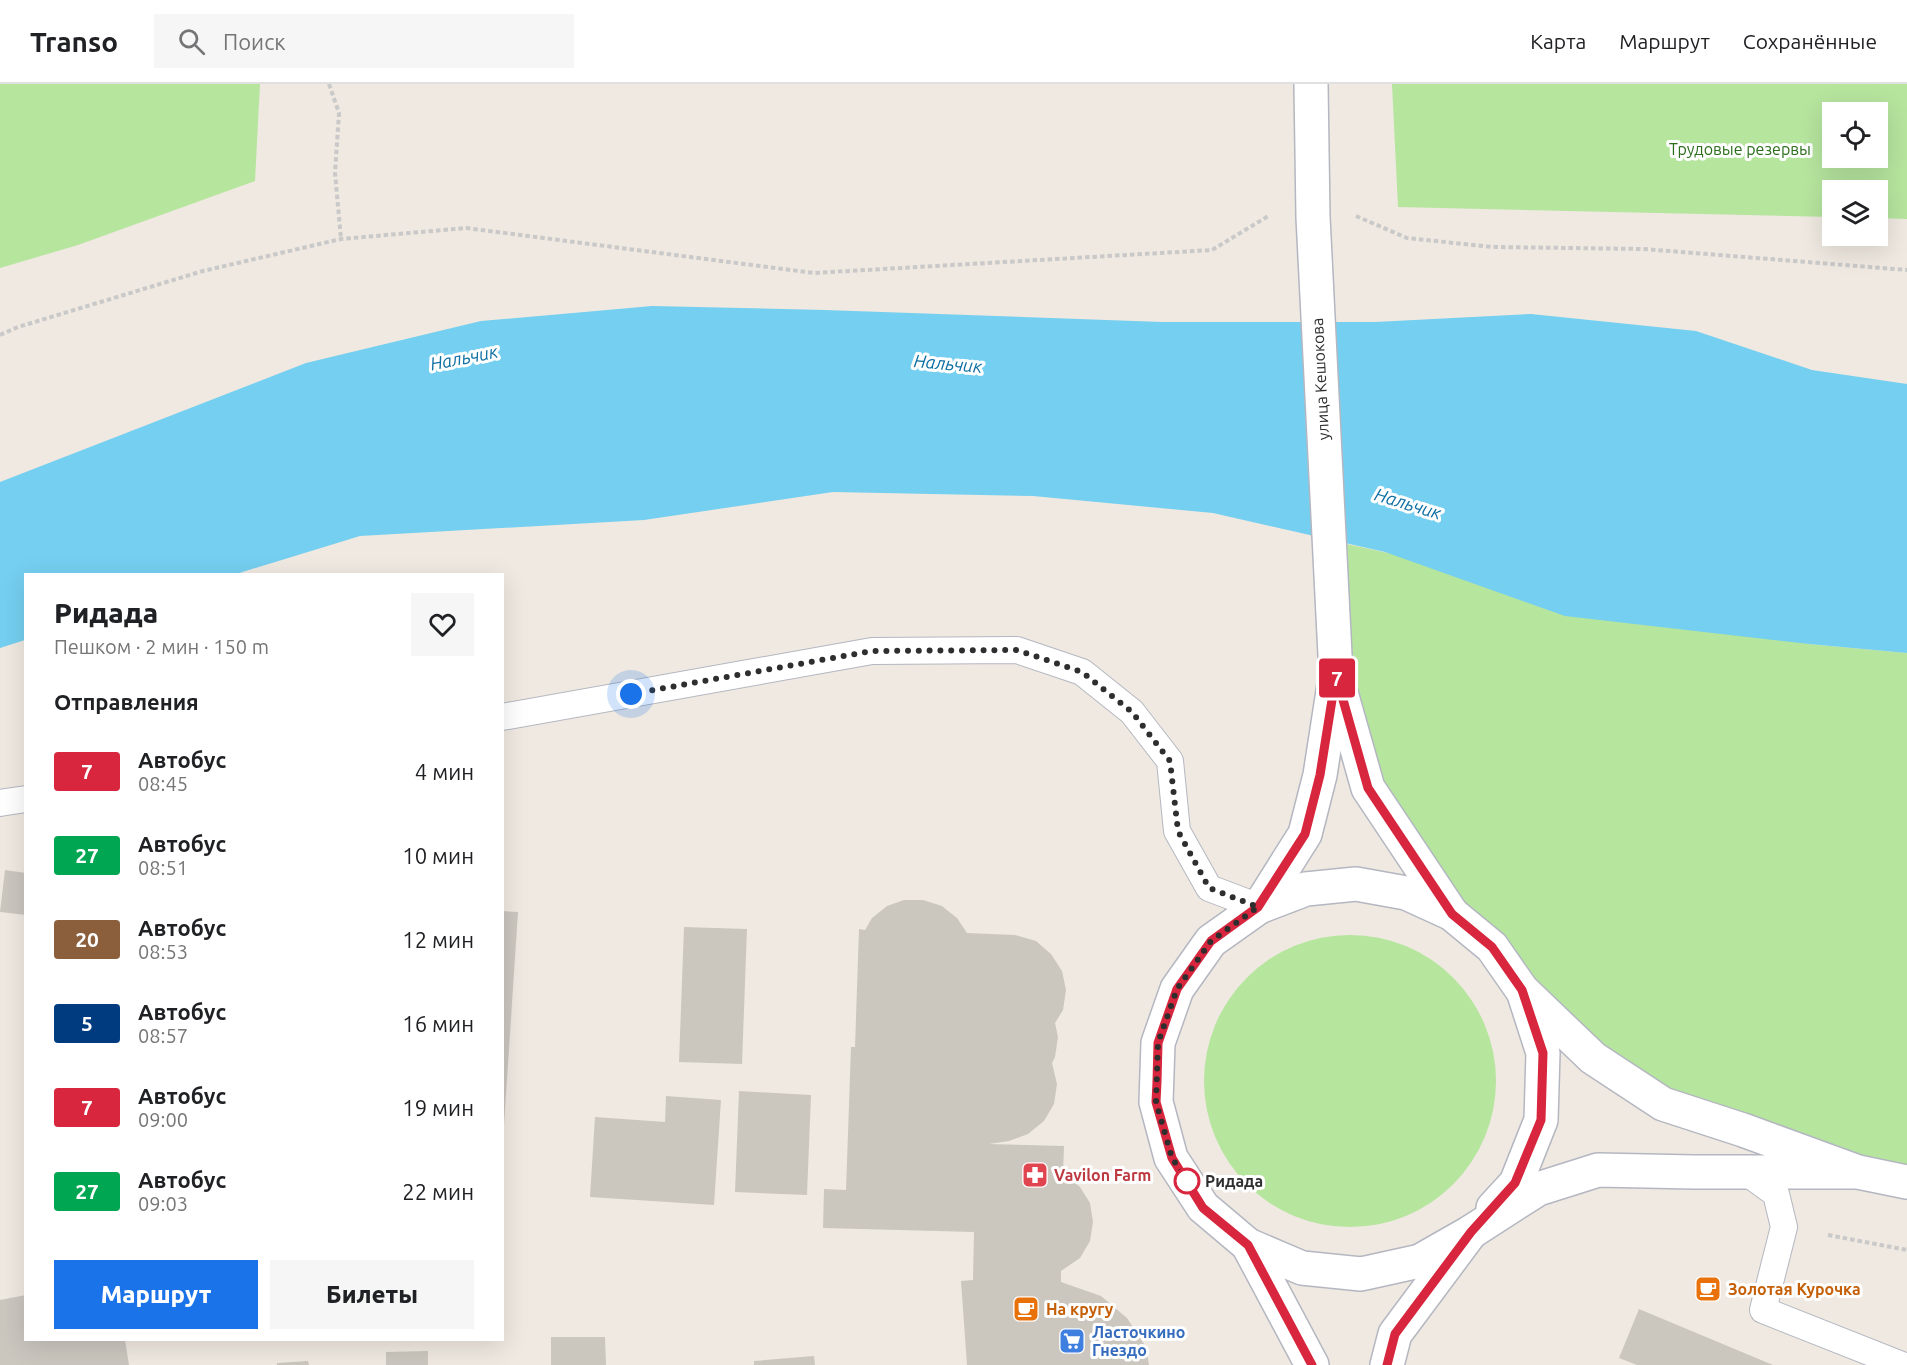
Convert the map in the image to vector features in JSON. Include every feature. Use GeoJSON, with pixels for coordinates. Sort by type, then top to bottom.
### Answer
{"type":"FeatureCollection","features":[{"type":"Feature","properties":{"kind":"main road","name":"улица Кешокова"},"geometry":{"type":"LineString","coordinates":[[1311,84],[1312,217],[1336,675]]}},
{"type":"Feature","properties":{"kind":"main road"},"geometry":{"type":"LineString","coordinates":[[1258,907],[1305,834],[1320,775],[1336,675]]}},
{"type":"Feature","properties":{"kind":"main road"},"geometry":{"type":"LineString","coordinates":[[1336,675],[1368,788],[1452,914]]}},
{"type":"Feature","properties":{"kind":"main road"},"geometry":{"type":"LineString","coordinates":[[1858,1172],[1598,1170],[1538,1189],[1420,1262],[1362,1274],[1302,1268],[1248,1245],[1203,1208],[1172,1158],[1156,1102],[1158,1043],[1177,989],[1211,941],[1258,907],[1306,889],[1356,884],[1406,893],[1452,914],[1492,947],[1522,990],[1593,1058],[1663,1104],[1858,1172],[1907,1182]]}},
{"type":"Feature","properties":{"kind":"main road"},"geometry":{"type":"LineString","coordinates":[[1387,1365],[1395,1334],[1471,1232],[1515,1183],[1541,1120],[1543,1053],[1522,990]]}},
{"type":"Feature","properties":{"kind":"main road"},"geometry":{"type":"LineString","coordinates":[[1248,1245],[1312,1365]]}},
{"type":"Feature","properties":{"kind":"lane"},"geometry":{"type":"LineString","coordinates":[[504,717],[872,651],[1017,650],[1082,672],[1132,712],[1170,761],[1178,831],[1209,888],[1258,907]]}},
{"type":"Feature","properties":{"kind":"lane"},"geometry":{"type":"LineString","coordinates":[[0,803],[24,800]]}},
{"type":"Feature","properties":{"kind":"lane"},"geometry":{"type":"LineString","coordinates":[[1746,1172],[1776,1194],[1784,1227],[1763,1310],[1902,1365]]}},
{"type":"Feature","properties":{"kind":"path"},"geometry":{"type":"LineString","coordinates":[[329,84],[339,113],[335,173],[341,239]]}},
{"type":"Feature","properties":{"kind":"path"},"geometry":{"type":"LineString","coordinates":[[0,335],[18,327],[203,271],[341,239],[466,228],[814,273],[1212,250],[1273,213]]}},
{"type":"Feature","properties":{"kind":"path"},"geometry":{"type":"LineString","coordinates":[[1350,213],[1407,238],[1492,247],[1644,249],[1907,270]]}},
{"type":"Feature","properties":{"kind":"path"},"geometry":{"type":"LineString","coordinates":[[1828,1235],[1907,1250]]}},
{"type":"Feature","properties":{"kind":"green space"},"geometry":{"type":"Polygon","coordinates":[[[0,84],[260,84],[255,181],[78,245],[0,268],[0,84]]]}},
{"type":"Feature","properties":{"kind":"green space","name":"Трудовые резервы"},"geometry":{"type":"Polygon","coordinates":[[[1392,84],[1907,84],[1907,219],[1888,218],[1888,180],[1822,180],[1822,217],[1398,207],[1392,84]]]}},
{"type":"Feature","properties":{"kind":"green space"},"geometry":{"type":"Polygon","coordinates":[[[1328,540],[1809,644],[1907,653],[1907,1182],[1858,1172],[1593,1058],[1368,788],[1328,540]]]}},
{"type":"Feature","properties":{"kind":"green space","name":"Ридада"},"geometry":{"type":"Polygon","coordinates":[[[1350,935],[1392,941],[1419,952],[1443,968],[1463,988],[1479,1012],[1490,1039],[1496,1081],[1490,1123],[1479,1150],[1463,1174],[1443,1194],[1419,1210],[1392,1221],[1350,1227],[1308,1221],[1281,1210],[1257,1194],[1237,1174],[1221,1150],[1210,1123],[1204,1081],[1210,1039],[1221,1012],[1237,988],[1257,968],[1281,952],[1308,941],[1350,935]]]}},
{"type":"Feature","properties":{"kind":"water","name":"Нальчик"},"geometry":{"type":"Polygon","coordinates":[[[652,306],[1162,322],[1375,322],[1531,314],[1696,331],[1812,370],[1907,384],[1907,653],[1565,616],[1385,552],[1213,513],[1033,496],[833,492],[644,520],[360,536],[239,573],[24,573],[24,640],[0,648],[0,482],[306,363],[481,321],[652,306]]]}},
{"type":"Feature","properties":{"kind":"building"},"geometry":{"type":"Polygon","coordinates":[[[5,870],[24,873],[24,915],[0,912],[5,870]]]}},
{"type":"Feature","properties":{"kind":"building"},"geometry":{"type":"Polygon","coordinates":[[[904,900],[923,900],[942,906],[957,918],[967,933],[1015,935],[1036,941],[1051,954],[1062,971],[1066,990],[1063,1010],[1055,1023],[1058,1037],[1052,1063],[1057,1084],[1054,1104],[1044,1121],[1028,1134],[1009,1141],[989,1144],[1064,1146],[1063,1174],[1080,1187],[1090,1203],[1093,1222],[1090,1241],[1080,1258],[1061,1271],[1061,1282],[1101,1296],[1127,1318],[1146,1347],[1149,1365],[967,1365],[961,1281],[973,1280],[974,1232],[823,1228],[824,1189],[846,1190],[851,1047],[855,1047],[859,929],[865,930],[872,918],[887,906],[904,900]]]}},
{"type":"Feature","properties":{"kind":"building"},"geometry":{"type":"Polygon","coordinates":[[[504,911],[518,912],[504,1125],[504,911]]]}},
{"type":"Feature","properties":{"kind":"building"},"geometry":{"type":"Polygon","coordinates":[[[684,927],[747,929],[742,1064],[679,1062],[684,927]]]}},
{"type":"Feature","properties":{"kind":"building"},"geometry":{"type":"Polygon","coordinates":[[[739,1091],[811,1095],[807,1195],[735,1192],[739,1091]]]}},
{"type":"Feature","properties":{"kind":"building"},"geometry":{"type":"Polygon","coordinates":[[[666,1096],[721,1100],[714,1205],[590,1197],[595,1117],[665,1122],[666,1096]]]}},
{"type":"Feature","properties":{"kind":"building"},"geometry":{"type":"Polygon","coordinates":[[[24,1295],[24,1341],[125,1341],[129,1365],[0,1365],[0,1300],[24,1295]]]}},
{"type":"Feature","properties":{"kind":"building"},"geometry":{"type":"Polygon","coordinates":[[[1639,1309],[1773,1365],[1637,1365],[1619,1358],[1639,1309]]]}},
{"type":"Feature","properties":{"kind":"building"},"geometry":{"type":"Polygon","coordinates":[[[551,1337],[605,1337],[606,1365],[551,1365],[551,1337]]]}},
{"type":"Feature","properties":{"kind":"building"},"geometry":{"type":"Polygon","coordinates":[[[428,1351],[428,1365],[386,1365],[386,1352],[428,1351]]]}},
{"type":"Feature","properties":{"kind":"building"},"geometry":{"type":"Polygon","coordinates":[[[814,1356],[815,1365],[754,1365],[754,1361],[814,1356]]]}},
{"type":"Feature","properties":{"kind":"building"},"geometry":{"type":"Polygon","coordinates":[[[308,1361],[309,1365],[277,1365],[277,1363],[308,1361]]]}},
{"type":"Feature","properties":{"kind":"bus line","name":"7"},"geometry":{"type":"LineString","coordinates":[[1312,1365],[1248,1245],[1203,1208],[1172,1158],[1156,1102],[1158,1043],[1177,989],[1211,941],[1258,907],[1305,834],[1320,775],[1336,675],[1368,788],[1452,914],[1492,947],[1522,990],[1543,1053],[1541,1120],[1515,1183],[1471,1232],[1395,1334],[1387,1365]]}},
{"type":"Feature","properties":{"kind":"place","name":"Vavilon Farm"},"geometry":{"type":"Point","coordinates":[1035,1175]}},
{"type":"Feature","properties":{"kind":"place","name":"Ридада"},"geometry":{"type":"Point","coordinates":[1187,1181]}},
{"type":"Feature","properties":{"kind":"place","name":"Золотая Курочка"},"geometry":{"type":"Point","coordinates":[1708,1289]}},
{"type":"Feature","properties":{"kind":"place","name":"На кругу"},"geometry":{"type":"Point","coordinates":[1026,1309]}},
{"type":"Feature","properties":{"kind":"place","name":"Ласточкино Гнездо"},"geometry":{"type":"Point","coordinates":[1072,1341]}},
{"type":"Feature","properties":{"kind":"route"},"geometry":{"type":"LineString","coordinates":[[631,694],[872,651],[1017,650],[1082,672],[1132,712],[1170,761],[1178,831],[1209,888],[1258,907],[1211,941],[1177,989],[1158,1043],[1156,1102],[1172,1158],[1187,1181]]}}]}
